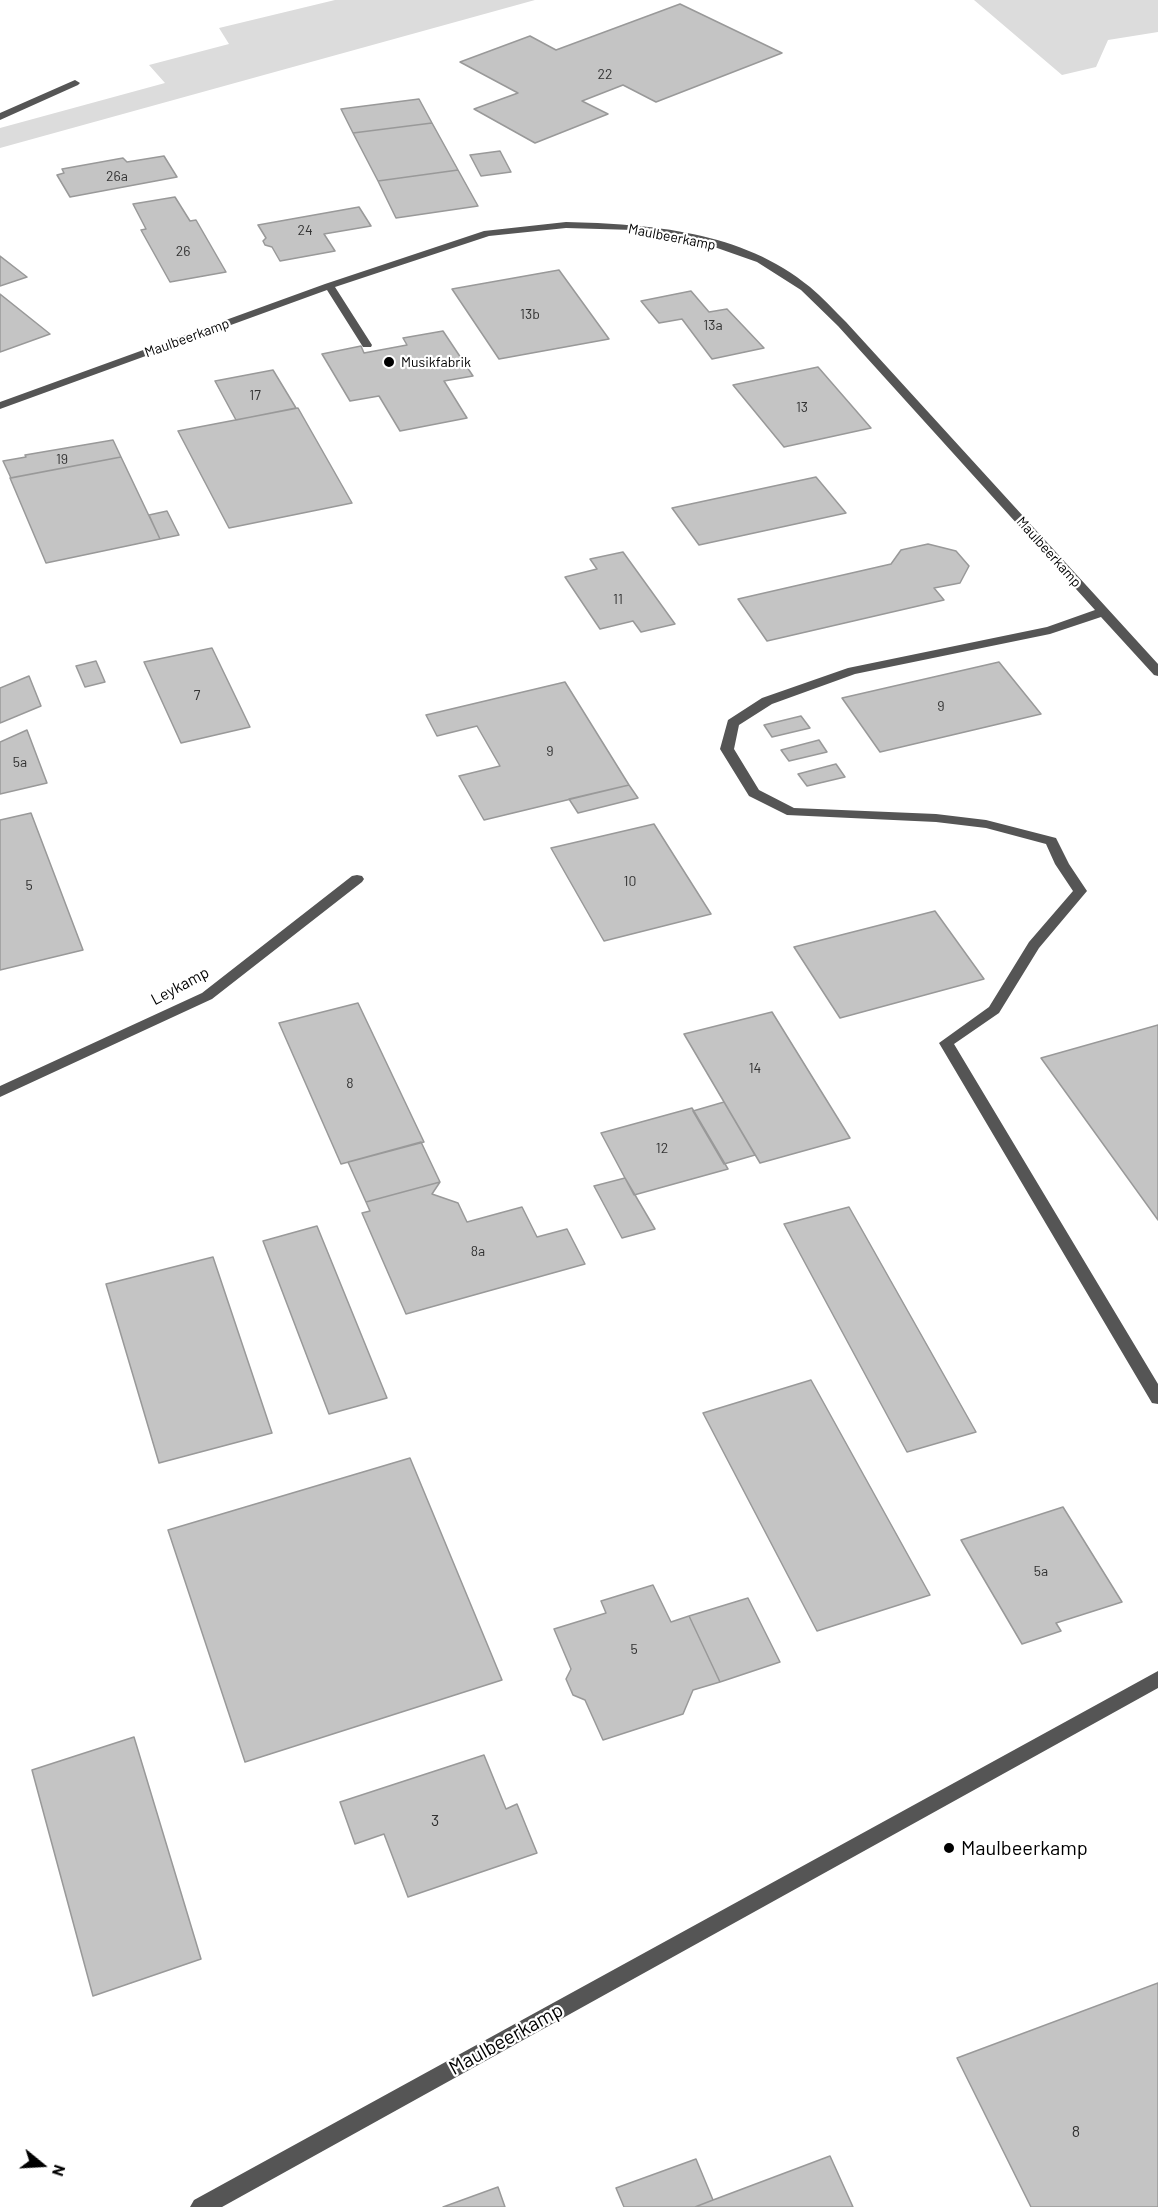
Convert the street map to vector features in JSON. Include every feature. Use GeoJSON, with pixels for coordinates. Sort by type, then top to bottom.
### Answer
{"type":"FeatureCollection","features":[{"type":"Feature","properties":{"kind":"street"},"geometry":{"type":"LineString","coordinates":[[0,117],[75,83]]}},
{"type":"Feature","properties":{"kind":"street","name":"Maulbeerkamp"},"geometry":{"type":"LineString","coordinates":[[0,406],[329,286],[488,233],[566,225],[644,229],[705,240],[761,260],[805,288],[842,324],[1158,672]]}},
{"type":"Feature","properties":{"kind":"street"},"geometry":{"type":"LineString","coordinates":[[329,286],[367,345]]}},
{"type":"Feature","properties":{"kind":"street"},"geometry":{"type":"LineString","coordinates":[[1103,612],[1050,630],[852,671],[767,701],[733,723],[727,749],[754,793],[792,812],[936,818],[986,824],[1051,841],[1062,864],[1080,891],[1034,945],[994,1010],[946,1043],[1158,1398]]}},
{"type":"Feature","properties":{"kind":"street","name":"Leykamp"},"geometry":{"type":"LineString","coordinates":[[0,1092],[207,996],[357,879]]}},
{"type":"Feature","properties":{"kind":"street","name":"Maulbeerkamp"},"geometry":{"type":"LineString","coordinates":[[201,2207],[1158,1679]]}},
{"type":"Feature","properties":{"kind":"shaded area"},"geometry":{"type":"Polygon","coordinates":[[[335,0],[535,0],[0,148],[0,128],[165,83],[149,65],[229,44],[219,28],[335,0]]]}},
{"type":"Feature","properties":{"kind":"shaded area"},"geometry":{"type":"Polygon","coordinates":[[[974,0],[1158,0],[1158,32],[1108,40],[1096,67],[1062,75],[974,0]]]}},
{"type":"Feature","properties":{"kind":"building"},"geometry":{"type":"Polygon","coordinates":[[[680,4],[782,53],[656,102],[623,85],[582,101],[608,114],[535,143],[474,109],[518,93],[460,62],[530,36],[556,50],[680,4]]]}},
{"type":"Feature","properties":{"kind":"building"},"geometry":{"type":"Polygon","coordinates":[[[419,99],[432,123],[353,133],[341,109],[419,99]]]}},
{"type":"Feature","properties":{"kind":"building"},"geometry":{"type":"Polygon","coordinates":[[[432,123],[458,170],[378,181],[353,133],[432,123]]]}},
{"type":"Feature","properties":{"kind":"building"},"geometry":{"type":"Polygon","coordinates":[[[500,151],[511,172],[481,176],[470,155],[500,151]]]}},
{"type":"Feature","properties":{"kind":"building"},"geometry":{"type":"Polygon","coordinates":[[[164,156],[177,177],[70,197],[57,175],[64,173],[62,169],[123,158],[127,162],[164,156]]]}},
{"type":"Feature","properties":{"kind":"building"},"geometry":{"type":"Polygon","coordinates":[[[458,170],[478,206],[396,218],[378,181],[458,170]]]}},
{"type":"Feature","properties":{"kind":"building"},"geometry":{"type":"Polygon","coordinates":[[[175,197],[190,221],[196,220],[226,272],[170,282],[141,230],[146,229],[133,204],[175,197]]]}},
{"type":"Feature","properties":{"kind":"building"},"geometry":{"type":"Polygon","coordinates":[[[359,207],[371,226],[324,234],[335,251],[280,261],[272,247],[265,245],[263,241],[266,238],[258,225],[359,207]]]}},
{"type":"Feature","properties":{"kind":"building"},"geometry":{"type":"Polygon","coordinates":[[[0,256],[27,277],[0,286],[0,256]]]}},
{"type":"Feature","properties":{"kind":"building"},"geometry":{"type":"Polygon","coordinates":[[[559,270],[609,339],[499,359],[452,289],[559,270]]]}},
{"type":"Feature","properties":{"kind":"building"},"geometry":{"type":"Polygon","coordinates":[[[691,291],[709,312],[727,309],[764,348],[712,359],[682,319],[659,323],[641,301],[691,291]]]}},
{"type":"Feature","properties":{"kind":"building"},"geometry":{"type":"Polygon","coordinates":[[[0,294],[50,334],[0,352],[0,294]]]}},
{"type":"Feature","properties":{"kind":"building"},"geometry":{"type":"Polygon","coordinates":[[[443,331],[473,376],[444,381],[467,418],[400,431],[379,396],[350,401],[322,354],[361,346],[364,353],[407,345],[403,338],[443,331]]]}},
{"type":"Feature","properties":{"kind":"building"},"geometry":{"type":"Polygon","coordinates":[[[818,367],[871,428],[784,447],[733,385],[818,367]]]}},
{"type":"Feature","properties":{"kind":"building"},"geometry":{"type":"Polygon","coordinates":[[[273,370],[296,408],[236,420],[215,381],[273,370]]]}},
{"type":"Feature","properties":{"kind":"building"},"geometry":{"type":"Polygon","coordinates":[[[298,408],[352,503],[229,528],[178,431],[298,408]]]}},
{"type":"Feature","properties":{"kind":"building"},"geometry":{"type":"Polygon","coordinates":[[[113,440],[121,457],[11,478],[3,461],[26,457],[25,455],[113,440]]]}},
{"type":"Feature","properties":{"kind":"building"},"geometry":{"type":"Polygon","coordinates":[[[121,457],[160,539],[46,563],[10,478],[121,457]]]}},
{"type":"Feature","properties":{"kind":"building"},"geometry":{"type":"Polygon","coordinates":[[[816,477],[846,513],[699,545],[672,508],[816,477]]]}},
{"type":"Feature","properties":{"kind":"building"},"geometry":{"type":"Polygon","coordinates":[[[167,511],[179,535],[160,539],[149,515],[167,511]]]}},
{"type":"Feature","properties":{"kind":"building"},"geometry":{"type":"Polygon","coordinates":[[[928,544],[956,551],[969,566],[960,583],[934,588],[944,600],[767,641],[738,599],[891,564],[901,550],[928,544]]]}},
{"type":"Feature","properties":{"kind":"building"},"geometry":{"type":"Polygon","coordinates":[[[623,552],[675,624],[641,632],[633,621],[600,629],[565,577],[597,569],[590,559],[623,552]]]}},
{"type":"Feature","properties":{"kind":"building"},"geometry":{"type":"Polygon","coordinates":[[[212,648],[250,727],[181,743],[144,662],[212,648]]]}},
{"type":"Feature","properties":{"kind":"building"},"geometry":{"type":"Polygon","coordinates":[[[96,661],[105,682],[85,687],[76,666],[96,661]]]}},
{"type":"Feature","properties":{"kind":"building"},"geometry":{"type":"Polygon","coordinates":[[[999,662],[1041,714],[880,752],[842,698],[999,662]]]}},
{"type":"Feature","properties":{"kind":"building"},"geometry":{"type":"Polygon","coordinates":[[[29,676],[41,706],[0,723],[0,688],[29,676]]]}},
{"type":"Feature","properties":{"kind":"building"},"geometry":{"type":"Polygon","coordinates":[[[565,682],[629,785],[484,820],[459,776],[500,766],[477,726],[437,736],[426,715],[565,682]]]}},
{"type":"Feature","properties":{"kind":"building"},"geometry":{"type":"Polygon","coordinates":[[[801,716],[810,728],[772,737],[764,725],[801,716]]]}},
{"type":"Feature","properties":{"kind":"building"},"geometry":{"type":"Polygon","coordinates":[[[27,730],[47,783],[0,794],[0,742],[27,730]]]}},
{"type":"Feature","properties":{"kind":"building"},"geometry":{"type":"Polygon","coordinates":[[[819,740],[827,752],[789,761],[781,750],[819,740]]]}},
{"type":"Feature","properties":{"kind":"building"},"geometry":{"type":"Polygon","coordinates":[[[836,764],[845,777],[807,786],[798,774],[836,764]]]}},
{"type":"Feature","properties":{"kind":"building"},"geometry":{"type":"Polygon","coordinates":[[[629,785],[638,798],[578,813],[569,799],[629,785]]]}},
{"type":"Feature","properties":{"kind":"building"},"geometry":{"type":"Polygon","coordinates":[[[31,813],[83,950],[0,970],[0,820],[31,813]]]}},
{"type":"Feature","properties":{"kind":"building"},"geometry":{"type":"Polygon","coordinates":[[[654,824],[711,914],[604,941],[551,848],[654,824]]]}},
{"type":"Feature","properties":{"kind":"building"},"geometry":{"type":"Polygon","coordinates":[[[935,911],[984,979],[840,1018],[794,947],[935,911]]]}},
{"type":"Feature","properties":{"kind":"building"},"geometry":{"type":"Polygon","coordinates":[[[358,1003],[424,1142],[341,1164],[279,1023],[358,1003]]]}},
{"type":"Feature","properties":{"kind":"building"},"geometry":{"type":"Polygon","coordinates":[[[772,1012],[850,1138],[760,1163],[684,1034],[772,1012]]]}},
{"type":"Feature","properties":{"kind":"building"},"geometry":{"type":"Polygon","coordinates":[[[1158,1025],[1158,1220],[1041,1058],[1158,1025]]]}},
{"type":"Feature","properties":{"kind":"building"},"geometry":{"type":"Polygon","coordinates":[[[724,1102],[755,1155],[724,1164],[693,1111],[724,1102]]]}},
{"type":"Feature","properties":{"kind":"building"},"geometry":{"type":"Polygon","coordinates":[[[692,1108],[728,1169],[634,1195],[601,1133],[692,1108]]]}},
{"type":"Feature","properties":{"kind":"building"},"geometry":{"type":"Polygon","coordinates":[[[421,1142],[440,1182],[366,1202],[348,1162],[421,1142]]]}},
{"type":"Feature","properties":{"kind":"building"},"geometry":{"type":"Polygon","coordinates":[[[625,1178],[655,1229],[622,1238],[594,1186],[625,1178]]]}},
{"type":"Feature","properties":{"kind":"building"},"geometry":{"type":"Polygon","coordinates":[[[440,1182],[432,1194],[458,1203],[467,1222],[522,1207],[537,1237],[567,1229],[585,1264],[406,1314],[362,1213],[370,1211],[366,1202],[440,1182]]]}},
{"type":"Feature","properties":{"kind":"building"},"geometry":{"type":"Polygon","coordinates":[[[849,1207],[976,1432],[907,1452],[784,1224],[849,1207]]]}},
{"type":"Feature","properties":{"kind":"building"},"geometry":{"type":"Polygon","coordinates":[[[317,1226],[387,1398],[329,1414],[263,1241],[317,1226]]]}},
{"type":"Feature","properties":{"kind":"building"},"geometry":{"type":"Polygon","coordinates":[[[213,1257],[272,1433],[159,1463],[106,1284],[213,1257]]]}},
{"type":"Feature","properties":{"kind":"building"},"geometry":{"type":"Polygon","coordinates":[[[811,1380],[930,1595],[817,1631],[703,1413],[811,1380]]]}},
{"type":"Feature","properties":{"kind":"building"},"geometry":{"type":"Polygon","coordinates":[[[410,1458],[502,1680],[245,1762],[168,1530],[410,1458]]]}},
{"type":"Feature","properties":{"kind":"building"},"geometry":{"type":"Polygon","coordinates":[[[1063,1507],[1122,1602],[1056,1623],[1061,1631],[1022,1644],[961,1540],[1063,1507]]]}},
{"type":"Feature","properties":{"kind":"building"},"geometry":{"type":"Polygon","coordinates":[[[653,1585],[671,1622],[689,1616],[720,1682],[693,1690],[683,1714],[603,1740],[585,1700],[573,1695],[566,1679],[571,1669],[554,1629],[606,1613],[601,1601],[653,1585]]]}},
{"type":"Feature","properties":{"kind":"building"},"geometry":{"type":"Polygon","coordinates":[[[748,1598],[780,1662],[720,1682],[689,1616],[748,1598]]]}},
{"type":"Feature","properties":{"kind":"building"},"geometry":{"type":"Polygon","coordinates":[[[134,1737],[201,1959],[93,1996],[32,1770],[134,1737]]]}},
{"type":"Feature","properties":{"kind":"building"},"geometry":{"type":"Polygon","coordinates":[[[484,1755],[506,1809],[517,1804],[537,1853],[408,1897],[384,1834],[355,1844],[340,1802],[484,1755]]]}},
{"type":"Feature","properties":{"kind":"building"},"geometry":{"type":"Polygon","coordinates":[[[1158,1983],[1158,2207],[1031,2207],[957,2058],[1158,1983]]]}},
{"type":"Feature","properties":{"kind":"building"},"geometry":{"type":"Polygon","coordinates":[[[830,2156],[853,2207],[695,2207],[713,2200],[830,2156]]]}},
{"type":"Feature","properties":{"kind":"building"},"geometry":{"type":"Polygon","coordinates":[[[696,2159],[713,2200],[695,2207],[624,2207],[616,2188],[696,2159]]]}},
{"type":"Feature","properties":{"kind":"building"},"geometry":{"type":"Polygon","coordinates":[[[498,2187],[505,2207],[443,2207],[498,2187]]]}},
{"type":"Feature","properties":{"kind":"place","name":"Musikfabrik"},"geometry":{"type":"Point","coordinates":[389,362]}},
{"type":"Feature","properties":{"kind":"place","name":"Maulbeerkamp"},"geometry":{"type":"Point","coordinates":[949,1848]}}]}
